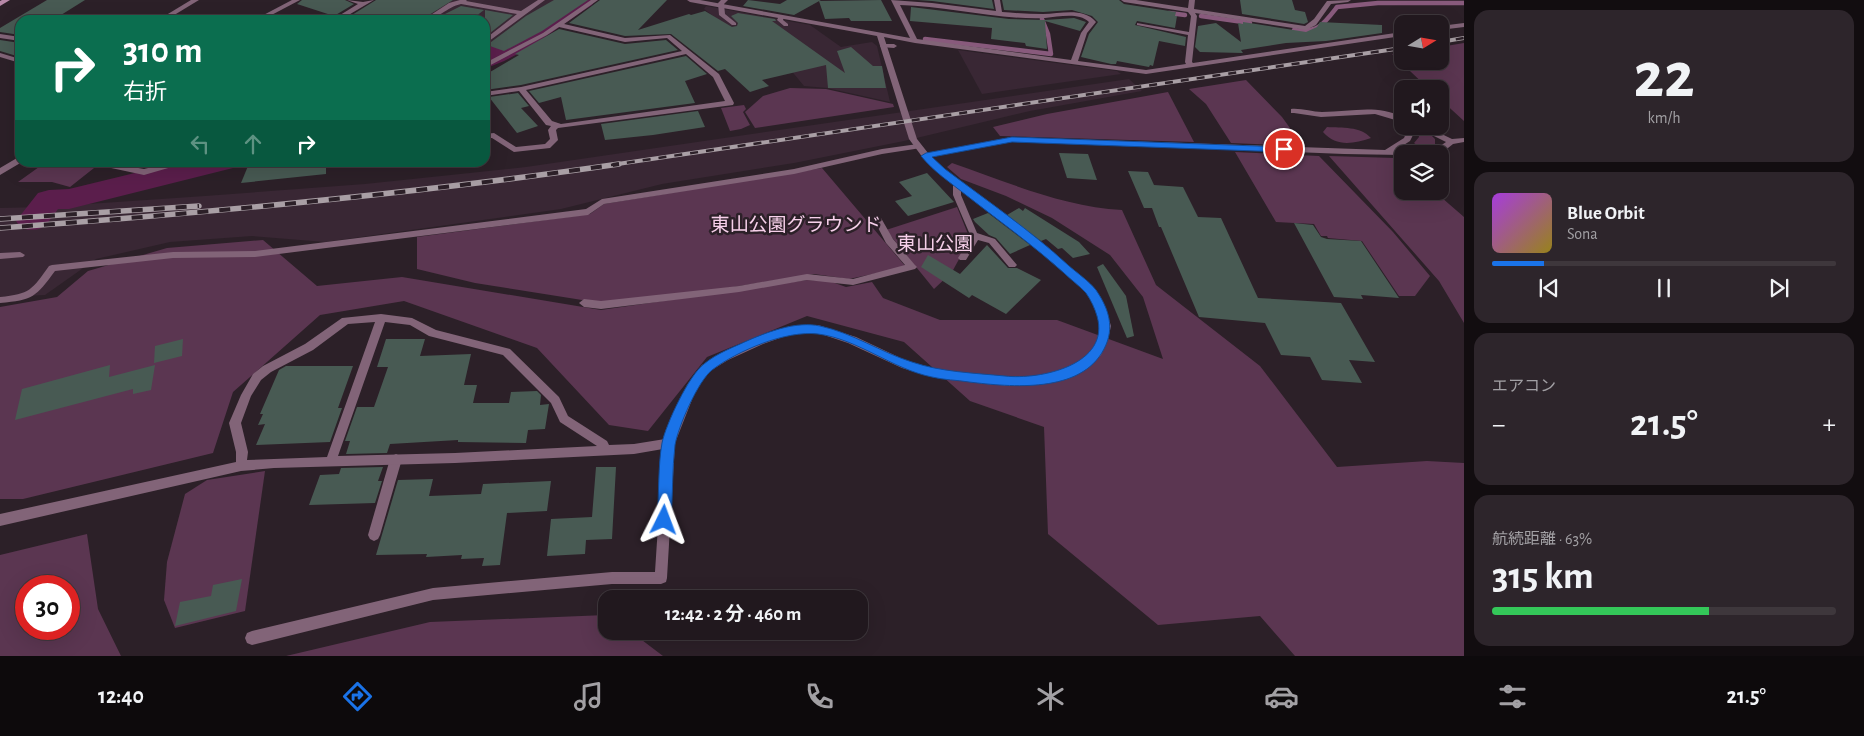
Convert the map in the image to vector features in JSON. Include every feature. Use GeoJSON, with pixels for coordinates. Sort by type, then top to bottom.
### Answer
{"type":"FeatureCollection","features":[{"type":"Feature","properties":{"kind":"main road"},"geometry":{"type":"LineString","coordinates":[[0,4],[8,0]]}},
{"type":"Feature","properties":{"kind":"street"},"geometry":{"type":"LineString","coordinates":[[170,15],[195,0]]}},
{"type":"Feature","properties":{"kind":"street"},"geometry":{"type":"LineString","coordinates":[[268,15],[297,0]]}},
{"type":"Feature","properties":{"kind":"street"},"geometry":{"type":"LineString","coordinates":[[350,0],[364,4]]}},
{"type":"Feature","properties":{"kind":"street"},"geometry":{"type":"LineString","coordinates":[[344,15],[371,0]]}},
{"type":"Feature","properties":{"kind":"street"},"geometry":{"type":"LineString","coordinates":[[490,38],[542,0]]}},
{"type":"Feature","properties":{"kind":"street"},"geometry":{"type":"LineString","coordinates":[[490,63],[545,34],[596,0]]}},
{"type":"Feature","properties":{"kind":"street"},"geometry":{"type":"LineString","coordinates":[[690,0],[723,3],[781,17],[938,46],[1074,61],[1146,72],[1167,66],[1191,65],[1394,35]]}},
{"type":"Feature","properties":{"kind":"street"},"geometry":{"type":"LineString","coordinates":[[998,0],[999,12]]}},
{"type":"Feature","properties":{"kind":"street"},"geometry":{"type":"LineString","coordinates":[[1124,0],[1306,28],[1317,21],[1326,1],[1348,0]]}},
{"type":"Feature","properties":{"kind":"street"},"geometry":{"type":"LineString","coordinates":[[1191,65],[1188,62],[1194,16],[1191,11],[1192,0]]}},
{"type":"Feature","properties":{"kind":"street"},"geometry":{"type":"LineString","coordinates":[[434,15],[451,4],[463,1],[522,13]]}},
{"type":"Feature","properties":{"kind":"street"},"geometry":{"type":"LineString","coordinates":[[895,1],[999,12],[1067,14],[1092,20],[1093,22],[1084,33],[1074,61]]}},
{"type":"Feature","properties":{"kind":"street"},"geometry":{"type":"LineString","coordinates":[[895,1],[914,41]]}},
{"type":"Feature","properties":{"kind":"street"},"geometry":{"type":"LineString","coordinates":[[723,3],[722,15],[734,24]]}},
{"type":"Feature","properties":{"kind":"street"},"geometry":{"type":"LineString","coordinates":[[781,17],[780,20],[786,25]]}},
{"type":"Feature","properties":{"kind":"street"},"geometry":{"type":"LineString","coordinates":[[1139,24],[1191,34]]}},
{"type":"Feature","properties":{"kind":"street"},"geometry":{"type":"LineString","coordinates":[[521,88],[549,123],[561,126],[730,103],[716,76],[668,36],[625,40],[558,25]]}},
{"type":"Feature","properties":{"kind":"street"},"geometry":{"type":"LineString","coordinates":[[1449,27],[1464,25]]}},
{"type":"Feature","properties":{"kind":"street"},"geometry":{"type":"LineString","coordinates":[[252,638],[433,594],[612,578],[661,578],[669,443],[692,385],[706,368],[724,357],[759,341],[790,330],[818,330],[852,340],[906,365],[958,377],[1009,382],[1035,381],[1059,376],[1081,366],[1097,352],[1106,326],[1101,310],[1091,292],[1049,253],[957,183],[926,156],[913,139],[904,116],[880,35]]}},
{"type":"Feature","properties":{"kind":"street"},"geometry":{"type":"LineString","coordinates":[[0,36],[15,38]]}},
{"type":"Feature","properties":{"kind":"street"},"geometry":{"type":"LineString","coordinates":[[883,46],[894,46]]}},
{"type":"Feature","properties":{"kind":"street"},"geometry":{"type":"LineString","coordinates":[[490,93],[686,52]]}},
{"type":"Feature","properties":{"kind":"street"},"geometry":{"type":"LineString","coordinates":[[0,61],[4,56]]}},
{"type":"Feature","properties":{"kind":"street"},"geometry":{"type":"LineString","coordinates":[[1294,111],[1328,114],[1376,110],[1394,115]]}},
{"type":"Feature","properties":{"kind":"street"},"geometry":{"type":"LineString","coordinates":[[490,136],[494,136],[514,150],[547,146],[554,140],[552,130],[556,125]]}},
{"type":"Feature","properties":{"kind":"street"},"geometry":{"type":"LineString","coordinates":[[1388,152],[1407,139],[1409,135]]}},
{"type":"Feature","properties":{"kind":"street"},"geometry":{"type":"LineString","coordinates":[[1438,135],[1451,142]]}},
{"type":"Feature","properties":{"kind":"street"},"geometry":{"type":"LineString","coordinates":[[926,156],[1012,140],[1425,153],[1440,150],[1451,142],[1464,140]]}},
{"type":"Feature","properties":{"kind":"street"},"geometry":{"type":"LineString","coordinates":[[0,300],[27,297],[36,290],[52,268],[172,255],[255,254],[588,212],[602,202],[821,166],[889,148],[918,146]]}},
{"type":"Feature","properties":{"kind":"street"},"geometry":{"type":"LineString","coordinates":[[0,172],[15,163]]}},
{"type":"Feature","properties":{"kind":"street"},"geometry":{"type":"LineString","coordinates":[[116,167],[144,172],[164,167]]}},
{"type":"Feature","properties":{"kind":"street"},"geometry":{"type":"LineString","coordinates":[[957,183],[957,195],[973,234],[992,242],[1012,265]]}},
{"type":"Feature","properties":{"kind":"street"},"geometry":{"type":"LineString","coordinates":[[584,303],[601,306],[739,289],[807,277],[853,282],[912,267],[889,241],[878,220]]}},
{"type":"Feature","properties":{"kind":"street"},"geometry":{"type":"LineString","coordinates":[[963,258],[976,236]]}},
{"type":"Feature","properties":{"kind":"street"},"geometry":{"type":"LineString","coordinates":[[0,256],[20,255]]}},
{"type":"Feature","properties":{"kind":"street"},"geometry":{"type":"LineString","coordinates":[[241,466],[242,452],[235,423],[246,395],[258,377],[267,369],[309,347],[346,321],[381,318],[412,322],[433,334],[506,352],[555,400],[564,419],[603,444],[603,450]]}},
{"type":"Feature","properties":{"kind":"street"},"geometry":{"type":"LineString","coordinates":[[331,461],[381,318]]}},
{"type":"Feature","properties":{"kind":"street"},"geometry":{"type":"LineString","coordinates":[[0,520],[241,466],[274,463],[396,460],[634,449],[669,443]]}},
{"type":"Feature","properties":{"kind":"street"},"geometry":{"type":"LineString","coordinates":[[374,535],[396,460]]}},
{"type":"Feature","properties":{"kind":"shaded area"},"geometry":{"type":"Polygon","coordinates":[[[422,0],[580,0],[531,32],[490,54],[490,15],[398,15],[422,0]]]}},
{"type":"Feature","properties":{"kind":"shaded area"},"geometry":{"type":"Polygon","coordinates":[[[706,6],[810,25],[841,47],[872,42],[877,46],[890,102],[827,88],[804,86],[785,63],[728,27],[704,9],[706,6]]]}},
{"type":"Feature","properties":{"kind":"shaded area"},"geometry":{"type":"Polygon","coordinates":[[[958,50],[1117,71],[1121,74],[982,94],[958,50]]]}},
{"type":"Feature","properties":{"kind":"shaded area"},"geometry":{"type":"Polygon","coordinates":[[[1129,79],[1142,91],[1030,111],[904,141],[794,163],[662,184],[561,209],[325,242],[252,236],[170,242],[96,259],[45,295],[0,297],[0,208],[44,207],[365,184],[526,167],[1129,79]]]}},
{"type":"Feature","properties":{"kind":"green space"},"geometry":{"type":"Polygon","coordinates":[[[1464,43],[1464,121],[1449,107],[1449,80],[1419,80],[1409,70],[1449,70],[1449,46],[1464,43]]]}},
{"type":"Feature","properties":{"kind":"green space"},"geometry":{"type":"Polygon","coordinates":[[[1246,80],[1282,117],[1303,146],[1231,143],[1206,104],[1189,89],[1246,80]]]}},
{"type":"Feature","properties":{"kind":"green space"},"geometry":{"type":"Polygon","coordinates":[[[790,88],[826,89],[893,104],[894,107],[755,128],[745,112],[763,96],[790,88]]]}},
{"type":"Feature","properties":{"kind":"green space"},"geometry":{"type":"Polygon","coordinates":[[[1168,92],[1194,142],[1000,136],[993,127],[1047,114],[1168,92]]]}},
{"type":"Feature","properties":{"kind":"green space"},"geometry":{"type":"Polygon","coordinates":[[[744,105],[746,109],[743,112],[750,125],[730,131],[721,108],[744,105]]]}},
{"type":"Feature","properties":{"kind":"green space"},"geometry":{"type":"Polygon","coordinates":[[[1327,127],[1362,131],[1371,138],[1351,143],[1339,142],[1328,137],[1323,132],[1327,127]]]}},
{"type":"Feature","properties":{"kind":"green space"},"geometry":{"type":"Polygon","coordinates":[[[1419,135],[1431,135],[1435,139],[1435,144],[1417,145],[1414,143],[1419,135]]]}},
{"type":"Feature","properties":{"kind":"green space"},"geometry":{"type":"Polygon","coordinates":[[[1235,152],[1319,156],[1393,232],[1430,276],[1415,296],[1399,296],[1362,241],[1321,236],[1314,224],[1276,222],[1235,152]]]}},
{"type":"Feature","properties":{"kind":"green space"},"geometry":{"type":"Polygon","coordinates":[[[1329,156],[1394,158],[1394,200],[1444,200],[1464,217],[1464,323],[1439,281],[1329,156]]]}},
{"type":"Feature","properties":{"kind":"green space"},"geometry":{"type":"Polygon","coordinates":[[[952,163],[1057,199],[1100,208],[1122,210],[1156,285],[1260,366],[1337,467],[1427,461],[1464,463],[1464,656],[1295,656],[1260,616],[1158,625],[1048,534],[1044,427],[970,401],[904,342],[807,316],[707,357],[648,431],[609,425],[537,348],[404,301],[320,315],[233,392],[213,453],[23,499],[0,499],[0,307],[57,297],[88,271],[167,248],[263,240],[317,286],[402,277],[601,310],[807,280],[829,281],[846,287],[872,282],[883,298],[940,320],[1057,320],[1163,359],[1143,297],[1110,255],[1052,218],[1006,196],[961,179],[947,167],[952,163]]]}},
{"type":"Feature","properties":{"kind":"green space"},"geometry":{"type":"Polygon","coordinates":[[[39,167],[94,168],[70,187],[52,182],[18,182],[39,167]]]}},
{"type":"Feature","properties":{"kind":"green space","name":"東山公園グラウンド"},"geometry":{"type":"Polygon","coordinates":[[[822,168],[906,267],[849,279],[814,274],[709,291],[601,303],[475,283],[417,269],[417,237],[590,214],[604,204],[822,168]]]}},
{"type":"Feature","properties":{"kind":"green space","name":"東山公園"},"geometry":{"type":"Polygon","coordinates":[[[957,207],[970,239],[952,272],[934,289],[886,230],[957,207]]]}},
{"type":"Feature","properties":{"kind":"green space"},"geometry":{"type":"Polygon","coordinates":[[[265,471],[245,611],[175,628],[164,600],[167,562],[185,494],[207,480],[265,471]]]}},
{"type":"Feature","properties":{"kind":"green space"},"geometry":{"type":"Polygon","coordinates":[[[87,534],[98,609],[121,656],[0,656],[0,555],[87,534]]]}},
{"type":"Feature","properties":{"kind":"green space"},"geometry":{"type":"Polygon","coordinates":[[[598,615],[598,640],[642,640],[663,656],[286,656],[430,622],[598,615]]]}},
{"type":"Feature","properties":{"kind":"building"},"geometry":{"type":"Polygon","coordinates":[[[47,0],[85,0],[61,15],[22,15],[47,0]]]}},
{"type":"Feature","properties":{"kind":"building"},"geometry":{"type":"Polygon","coordinates":[[[302,0],[345,0],[354,4],[336,15],[331,15],[297,4],[302,0]]]}},
{"type":"Feature","properties":{"kind":"building"},"geometry":{"type":"Polygon","coordinates":[[[376,0],[453,0],[429,15],[352,15],[376,0]]]}},
{"type":"Feature","properties":{"kind":"building"},"geometry":{"type":"Polygon","coordinates":[[[554,0],[588,0],[542,31],[504,51],[490,46],[490,43],[526,16],[554,0]]]}},
{"type":"Feature","properties":{"kind":"building"},"geometry":{"type":"Polygon","coordinates":[[[600,0],[667,0],[638,30],[705,11],[732,27],[737,26],[738,23],[731,16],[738,13],[775,19],[776,21],[772,21],[845,73],[837,51],[851,47],[873,66],[882,66],[886,88],[828,88],[826,65],[762,80],[769,86],[750,92],[725,69],[718,71],[671,34],[625,36],[569,23],[600,0]]]}},
{"type":"Feature","properties":{"kind":"building"},"geometry":{"type":"Polygon","coordinates":[[[748,0],[780,4],[787,0],[821,0],[794,15],[743,6],[748,0]]]}},
{"type":"Feature","properties":{"kind":"building"},"geometry":{"type":"Polygon","coordinates":[[[881,0],[892,21],[851,21],[849,18],[825,19],[819,1],[881,0]]]}},
{"type":"Feature","properties":{"kind":"building"},"geometry":{"type":"Polygon","coordinates":[[[917,0],[992,0],[994,9],[932,1],[917,0]]]}},
{"type":"Feature","properties":{"kind":"building"},"geometry":{"type":"Polygon","coordinates":[[[1002,0],[1119,0],[1124,4],[1176,12],[1175,28],[1137,21],[1135,25],[1186,37],[1185,46],[1159,41],[1153,66],[1150,65],[1149,67],[1117,61],[1116,64],[1111,64],[1081,57],[1089,34],[1098,22],[1092,16],[1072,10],[1043,12],[1004,10],[1002,0]]]}},
{"type":"Feature","properties":{"kind":"building"},"geometry":{"type":"Polygon","coordinates":[[[1240,0],[1292,0],[1295,10],[1305,12],[1308,22],[1304,24],[1242,14],[1240,0]]]}},
{"type":"Feature","properties":{"kind":"building"},"geometry":{"type":"Polygon","coordinates":[[[461,6],[484,10],[478,15],[443,15],[461,6]]]}},
{"type":"Feature","properties":{"kind":"building"},"geometry":{"type":"Polygon","coordinates":[[[911,7],[1009,19],[1045,20],[1074,18],[1086,22],[1080,31],[1045,21],[1047,49],[1026,46],[1025,43],[991,39],[992,28],[910,21],[911,7]]]}},
{"type":"Feature","properties":{"kind":"building"},"geometry":{"type":"Polygon","coordinates":[[[485,10],[513,15],[490,33],[490,15],[485,15],[485,10]]]}},
{"type":"Feature","properties":{"kind":"building"},"geometry":{"type":"Polygon","coordinates":[[[15,19],[15,34],[0,32],[0,28],[15,19]]]}},
{"type":"Feature","properties":{"kind":"building"},"geometry":{"type":"Polygon","coordinates":[[[1243,22],[1306,32],[1317,27],[1320,22],[1382,25],[1382,33],[1326,41],[1286,43],[1241,50],[1243,53],[1200,52],[1195,47],[1198,26],[1216,23],[1241,42],[1238,23],[1243,24],[1243,22]]]}},
{"type":"Feature","properties":{"kind":"building"},"geometry":{"type":"Polygon","coordinates":[[[559,29],[625,44],[666,40],[678,50],[521,85],[490,89],[490,72],[519,55],[515,54],[559,29]]]}},
{"type":"Feature","properties":{"kind":"building"},"geometry":{"type":"Polygon","coordinates":[[[0,40],[15,42],[15,56],[0,51],[0,40]]]}},
{"type":"Feature","properties":{"kind":"building"},"geometry":{"type":"Polygon","coordinates":[[[686,56],[707,74],[685,81],[695,103],[566,120],[561,97],[539,103],[529,91],[686,56]]]}},
{"type":"Feature","properties":{"kind":"building"},"geometry":{"type":"Polygon","coordinates":[[[518,93],[529,106],[521,108],[538,126],[517,133],[490,97],[518,93]]]}},
{"type":"Feature","properties":{"kind":"building"},"geometry":{"type":"Polygon","coordinates":[[[698,111],[705,127],[653,135],[605,140],[601,124],[698,111]]]}},
{"type":"Feature","properties":{"kind":"building"},"geometry":{"type":"Polygon","coordinates":[[[1059,153],[1088,154],[1097,180],[1067,178],[1059,153]]]}},
{"type":"Feature","properties":{"kind":"building"},"geometry":{"type":"Polygon","coordinates":[[[248,167],[326,167],[326,174],[241,183],[248,167]]]}},
{"type":"Feature","properties":{"kind":"building"},"geometry":{"type":"Polygon","coordinates":[[[1128,171],[1148,172],[1154,185],[1183,187],[1198,217],[1221,218],[1258,298],[1341,303],[1375,362],[1349,360],[1362,383],[1322,380],[1310,357],[1281,355],[1265,323],[1199,317],[1152,208],[1144,208],[1128,171]]]}},
{"type":"Feature","properties":{"kind":"building"},"geometry":{"type":"Polygon","coordinates":[[[927,173],[954,202],[908,216],[895,201],[912,196],[899,182],[927,173]]]}},
{"type":"Feature","properties":{"kind":"building"},"geometry":{"type":"Polygon","coordinates":[[[1019,208],[1023,211],[1025,208],[1079,242],[1090,254],[1073,258],[1062,248],[1058,249],[1046,239],[1041,241],[1007,215],[1019,208]]]}},
{"type":"Feature","properties":{"kind":"building"},"geometry":{"type":"Polygon","coordinates":[[[988,213],[1030,245],[1010,254],[996,238],[989,235],[973,219],[988,213]]]}},
{"type":"Feature","properties":{"kind":"building"},"geometry":{"type":"Polygon","coordinates":[[[1294,223],[1313,225],[1321,237],[1327,239],[1361,241],[1399,298],[1361,295],[1363,299],[1334,297],[1294,223]]]}},
{"type":"Feature","properties":{"kind":"building"},"geometry":{"type":"Polygon","coordinates":[[[987,245],[1008,268],[1017,268],[1041,280],[1006,314],[972,295],[969,298],[921,267],[928,255],[960,274],[987,245]]]}},
{"type":"Feature","properties":{"kind":"building"},"geometry":{"type":"Polygon","coordinates":[[[1103,264],[1126,296],[1134,336],[1127,338],[1097,267],[1103,264]]]}},
{"type":"Feature","properties":{"kind":"building"},"geometry":{"type":"Polygon","coordinates":[[[183,339],[182,356],[154,363],[155,346],[183,339]]]}},
{"type":"Feature","properties":{"kind":"building"},"geometry":{"type":"Polygon","coordinates":[[[386,339],[425,339],[420,356],[471,354],[464,385],[477,385],[473,403],[509,403],[511,392],[537,391],[541,395],[540,405],[549,404],[545,429],[528,430],[526,443],[458,442],[458,440],[390,444],[387,453],[346,454],[350,441],[345,441],[357,407],[374,407],[388,367],[377,367],[386,339]]]}},
{"type":"Feature","properties":{"kind":"building"},"geometry":{"type":"Polygon","coordinates":[[[110,365],[109,377],[155,365],[151,390],[133,394],[133,389],[15,420],[22,389],[110,365]]]}},
{"type":"Feature","properties":{"kind":"building"},"geometry":{"type":"Polygon","coordinates":[[[286,366],[353,366],[338,408],[342,408],[330,442],[256,445],[265,424],[258,425],[263,414],[260,414],[279,370],[286,366]]]}},
{"type":"Feature","properties":{"kind":"building"},"geometry":{"type":"Polygon","coordinates":[[[383,467],[378,481],[382,481],[375,503],[309,505],[320,475],[339,474],[341,468],[383,467]]]}},
{"type":"Feature","properties":{"kind":"building"},"geometry":{"type":"Polygon","coordinates":[[[596,467],[616,467],[612,539],[586,540],[585,554],[547,556],[551,519],[592,517],[596,467]]]}},
{"type":"Feature","properties":{"kind":"building"},"geometry":{"type":"Polygon","coordinates":[[[433,479],[429,496],[481,494],[483,484],[551,481],[547,511],[507,513],[500,565],[482,566],[484,558],[461,559],[462,555],[426,557],[427,554],[376,555],[398,480],[433,479]]]}},
{"type":"Feature","properties":{"kind":"building"},"geometry":{"type":"Polygon","coordinates":[[[242,579],[236,611],[175,626],[180,602],[211,596],[213,585],[242,579]]]}},
{"type":"Feature","properties":{"kind":"waterway"},"geometry":{"type":"LineString","coordinates":[[490,57],[522,40],[584,0]]}},
{"type":"Feature","properties":{"kind":"waterway"},"geometry":{"type":"LineString","coordinates":[[1294,30],[1314,29],[1324,23],[1337,7],[1378,3],[1464,3]]}},
{"type":"Feature","properties":{"kind":"waterway"},"geometry":{"type":"LineString","coordinates":[[1169,13],[1185,15]]}},
{"type":"Feature","properties":{"kind":"waterway"},"geometry":{"type":"LineString","coordinates":[[1201,16],[1250,23]]}},
{"type":"Feature","properties":{"kind":"waterway"},"geometry":{"type":"LineString","coordinates":[[925,39],[1051,54],[1048,34],[1042,19]]}},
{"type":"Feature","properties":{"kind":"waterway"},"geometry":{"type":"LineString","coordinates":[[32,221],[49,200],[69,199],[200,167]]}},
{"type":"Feature","properties":{"kind":"railway"},"geometry":{"type":"LineString","coordinates":[[1449,40],[1464,38]]}},
{"type":"Feature","properties":{"kind":"railway"},"geometry":{"type":"LineString","coordinates":[[611,165],[1394,49]]}},
{"type":"Feature","properties":{"kind":"railway"},"geometry":{"type":"LineString","coordinates":[[0,228],[310,202],[465,185],[619,164]]}},
{"type":"Feature","properties":{"kind":"railway"},"geometry":{"type":"LineString","coordinates":[[0,219],[199,206]]}},
{"type":"Feature","properties":{"kind":"route"},"geometry":{"type":"LineString","coordinates":[[664,520],[669,443],[692,385],[706,368],[724,357],[759,341],[790,330],[818,330],[852,340],[906,365],[958,377],[1009,382],[1035,381],[1059,376],[1081,366],[1097,352],[1106,326],[1101,310],[1091,292],[1049,253],[941,171],[926,156],[1012,140],[1059,140],[1284,149]]}}]}
